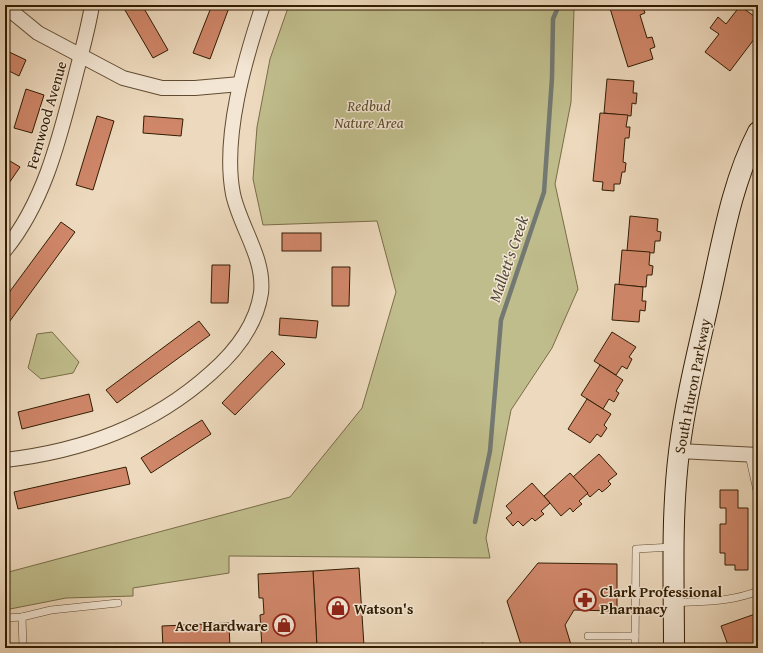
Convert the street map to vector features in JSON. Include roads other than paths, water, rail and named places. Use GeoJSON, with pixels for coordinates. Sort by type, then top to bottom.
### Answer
{"type":"FeatureCollection","features":[{"type":"Feature","properties":{"kind":"main road","name":"South Huron Parkway"},"geometry":{"type":"LineString","coordinates":[[674,648],[673,547],[679,451],[686,404],[722,243],[737,188],[758,132]]}},
{"type":"Feature","properties":{"kind":"street","name":"Fernwood Avenue"},"geometry":{"type":"LineString","coordinates":[[5,250],[31,209],[44,182],[59,142],[92,5]]}},
{"type":"Feature","properties":{"kind":"street"},"geometry":{"type":"LineString","coordinates":[[5,460],[42,456],[79,446],[120,432],[157,414],[189,393],[235,349],[250,328],[261,292],[260,275],[256,256],[240,216],[233,188],[231,147],[240,84],[263,5]]}},
{"type":"Feature","properties":{"kind":"street"},"geometry":{"type":"LineString","coordinates":[[5,6],[38,33],[80,57],[123,78],[162,88],[195,88],[240,84]]}},
{"type":"Feature","properties":{"kind":"street"},"geometry":{"type":"LineString","coordinates":[[679,451],[754,455]]}},
{"type":"Feature","properties":{"kind":"lane"},"geometry":{"type":"LineString","coordinates":[[754,455],[758,495]]}},
{"type":"Feature","properties":{"kind":"lane"},"geometry":{"type":"LineString","coordinates":[[635,648],[636,549],[673,547]]}},
{"type":"Feature","properties":{"kind":"lane"},"geometry":{"type":"LineString","coordinates":[[674,603],[726,600],[744,597],[758,591]]}},
{"type":"Feature","properties":{"kind":"lane"},"geometry":{"type":"LineString","coordinates":[[5,618],[22,617],[51,610],[118,603]]}},
{"type":"Feature","properties":{"kind":"lane"},"geometry":{"type":"LineString","coordinates":[[22,617],[23,648]]}},
{"type":"Feature","properties":{"kind":"lane"},"geometry":{"type":"LineString","coordinates":[[588,636],[635,636]]}},
{"type":"Feature","properties":{"kind":"waterway","name":"Mallett's Creek"},"geometry":{"type":"LineString","coordinates":[[475,522],[490,451],[501,320],[544,192],[552,78],[553,19],[559,5]]}},
{"type":"Feature","properties":{"kind":"place","name":"Clark Professional Pharmacy"},"geometry":{"type":"Point","coordinates":[585,600]}},
{"type":"Feature","properties":{"kind":"place","name":"Watson's"},"geometry":{"type":"Point","coordinates":[338,608]}},
{"type":"Feature","properties":{"kind":"place","name":"Ace Hardware"},"geometry":{"type":"Point","coordinates":[284,625]}},
{"type":"Feature","properties":{"kind":"park label","name":"Redbud Nature Area"},"geometry":{"type":"Point","coordinates":[369,114]}}]}
